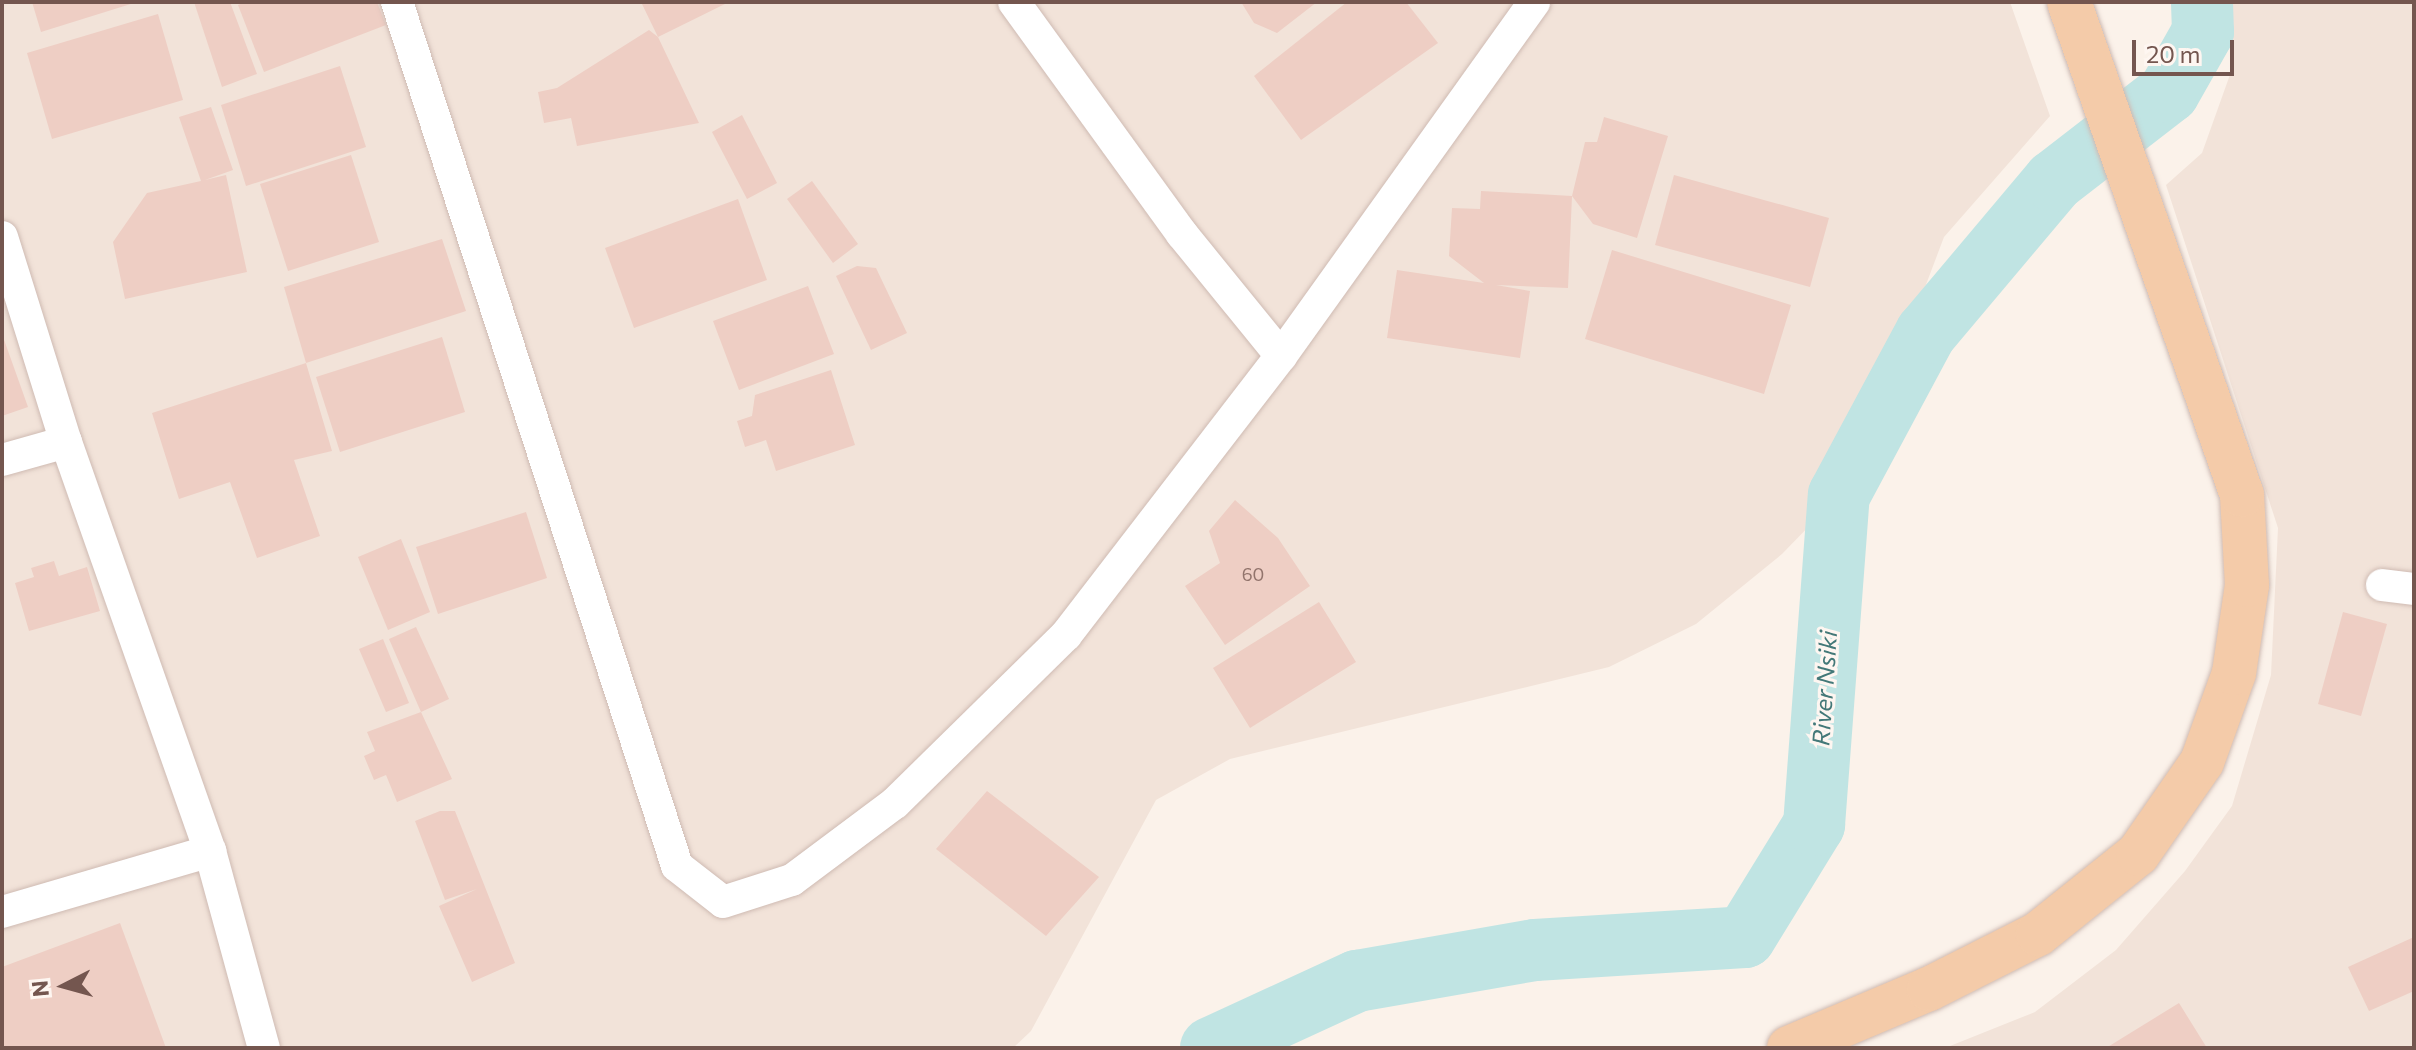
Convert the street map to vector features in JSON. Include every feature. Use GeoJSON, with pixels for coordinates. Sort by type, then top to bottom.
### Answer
{"type":"FeatureCollection","features":[{"type":"Feature","properties":{"kind":"main road"},"geometry":{"type":"LineString","coordinates":[[1789,1048],[1929,989],[2038,934],[2138,854],[2202,762],[2234,673],[2247,585],[2242,495],[2102,84],[2069,2]]}},
{"type":"Feature","properties":{"kind":"street"},"geometry":{"type":"LineString","coordinates":[[397,2],[677,866],[723,902],[792,880],[895,803],[1066,635],[1281,356],[1534,2]]}},
{"type":"Feature","properties":{"kind":"street"},"geometry":{"type":"LineString","coordinates":[[1014,2],[1182,234],[1281,356]]}},
{"type":"Feature","properties":{"kind":"street"},"geometry":{"type":"LineString","coordinates":[[2,237],[66,442],[210,851],[264,1048]]}},
{"type":"Feature","properties":{"kind":"street"},"geometry":{"type":"LineString","coordinates":[[2,460],[66,442]]}},
{"type":"Feature","properties":{"kind":"street"},"geometry":{"type":"LineString","coordinates":[[2382,585],[2414,589]]}},
{"type":"Feature","properties":{"kind":"street"},"geometry":{"type":"LineString","coordinates":[[2,912],[210,851]]}},
{"type":"Feature","properties":{"kind":"shaded area"},"geometry":{"type":"Polygon","coordinates":[[[2,2],[2010,2],[2050,116],[1944,237],[1851,483],[1782,554],[1696,624],[1609,667],[1230,759],[1156,800],[1031,1031],[1013,1048],[2,1048],[2,2]]]}},
{"type":"Feature","properties":{"kind":"shaded area"},"geometry":{"type":"Polygon","coordinates":[[[2233,2],[2414,2],[2414,1048],[1945,1048],[2035,1012],[2116,950],[2185,871],[2232,806],[2271,675],[2278,528],[2166,185],[2202,153],[2232,69],[2233,2]]]}},
{"type":"Feature","properties":{"kind":"building"},"geometry":{"type":"Polygon","coordinates":[[[32,2],[134,2],[134,3],[41,32],[32,2]]]}},
{"type":"Feature","properties":{"kind":"building"},"geometry":{"type":"Polygon","coordinates":[[[194,2],[230,2],[257,74],[222,87],[194,2]]]}},
{"type":"Feature","properties":{"kind":"building"},"geometry":{"type":"Polygon","coordinates":[[[245,2],[377,2],[386,25],[264,72],[238,5],[245,2]]]}},
{"type":"Feature","properties":{"kind":"building"},"geometry":{"type":"Polygon","coordinates":[[[641,2],[729,2],[658,37],[641,2]]]}},
{"type":"Feature","properties":{"kind":"building"},"geometry":{"type":"Polygon","coordinates":[[[1241,2],[1317,2],[1277,33],[1254,23],[1241,2]]]}},
{"type":"Feature","properties":{"kind":"building"},"geometry":{"type":"Polygon","coordinates":[[[1347,2],[1406,2],[1438,43],[1301,140],[1254,76],[1347,2]]]}},
{"type":"Feature","properties":{"kind":"building"},"geometry":{"type":"Polygon","coordinates":[[[158,14],[183,100],[52,139],[27,53],[158,14]]]}},
{"type":"Feature","properties":{"kind":"building"},"geometry":{"type":"Polygon","coordinates":[[[649,30],[658,37],[699,123],[577,146],[571,118],[544,123],[538,92],[557,88],[649,30]]]}},
{"type":"Feature","properties":{"kind":"building"},"geometry":{"type":"Polygon","coordinates":[[[340,66],[366,147],[246,186],[221,105],[340,66]]]}},
{"type":"Feature","properties":{"kind":"building"},"geometry":{"type":"Polygon","coordinates":[[[211,107],[233,170],[205,180],[226,175],[247,272],[125,299],[113,242],[147,193],[201,181],[179,117],[211,107]]]}},
{"type":"Feature","properties":{"kind":"building"},"geometry":{"type":"Polygon","coordinates":[[[742,115],[777,183],[747,199],[712,132],[742,115]]]}},
{"type":"Feature","properties":{"kind":"building"},"geometry":{"type":"Polygon","coordinates":[[[1604,117],[1668,136],[1637,238],[1593,224],[1572,196],[1585,142],[1597,142],[1604,117]]]}},
{"type":"Feature","properties":{"kind":"building"},"geometry":{"type":"Polygon","coordinates":[[[351,155],[379,242],[288,271],[260,184],[351,155]]]}},
{"type":"Feature","properties":{"kind":"building"},"geometry":{"type":"Polygon","coordinates":[[[1674,175],[1829,218],[1810,287],[1655,245],[1674,175]]]}},
{"type":"Feature","properties":{"kind":"building"},"geometry":{"type":"Polygon","coordinates":[[[812,181],[858,244],[833,263],[787,199],[812,181]]]}},
{"type":"Feature","properties":{"kind":"building"},"geometry":{"type":"Polygon","coordinates":[[[1481,191],[1572,196],[1568,288],[1496,285],[1530,291],[1520,358],[1387,338],[1397,270],[1484,283],[1449,256],[1452,208],[1480,209],[1481,191]]]}},
{"type":"Feature","properties":{"kind":"building"},"geometry":{"type":"Polygon","coordinates":[[[738,199],[767,280],[634,328],[605,248],[738,199]]]}},
{"type":"Feature","properties":{"kind":"building"},"geometry":{"type":"Polygon","coordinates":[[[442,239],[466,311],[306,363],[284,287],[442,239]]]}},
{"type":"Feature","properties":{"kind":"building"},"geometry":{"type":"Polygon","coordinates":[[[1612,250],[1791,305],[1764,394],[1585,339],[1612,250]]]}},
{"type":"Feature","properties":{"kind":"building"},"geometry":{"type":"Polygon","coordinates":[[[857,266],[876,268],[907,333],[871,350],[836,276],[857,266]]]}},
{"type":"Feature","properties":{"kind":"building"},"geometry":{"type":"Polygon","coordinates":[[[808,286],[834,354],[739,390],[713,321],[808,286]]]}},
{"type":"Feature","properties":{"kind":"building"},"geometry":{"type":"Polygon","coordinates":[[[2,334],[28,407],[2,416],[2,334]]]}},
{"type":"Feature","properties":{"kind":"building"},"geometry":{"type":"Polygon","coordinates":[[[442,337],[465,412],[340,452],[316,377],[442,337]]]}},
{"type":"Feature","properties":{"kind":"building"},"geometry":{"type":"Polygon","coordinates":[[[306,363],[332,451],[294,460],[320,536],[257,558],[230,482],[179,499],[152,413],[306,363]]]}},
{"type":"Feature","properties":{"kind":"building"},"geometry":{"type":"Polygon","coordinates":[[[831,370],[855,445],[776,471],[766,440],[745,447],[737,421],[752,416],[755,395],[831,370]]]}},
{"type":"Feature","properties":{"kind":"building"},"geometry":{"type":"Polygon","coordinates":[[[1235,500],[1278,538],[1310,586],[1225,645],[1185,586],[1220,563],[1209,531],[1235,500]]]}},
{"type":"Feature","properties":{"kind":"building"},"geometry":{"type":"Polygon","coordinates":[[[526,512],[547,578],[438,614],[416,547],[526,512]]]}},
{"type":"Feature","properties":{"kind":"building"},"geometry":{"type":"Polygon","coordinates":[[[401,539],[430,612],[388,630],[358,557],[401,539]]]}},
{"type":"Feature","properties":{"kind":"building"},"geometry":{"type":"Polygon","coordinates":[[[54,561],[59,576],[87,567],[100,611],[29,631],[15,583],[34,577],[31,568],[54,561]]]}},
{"type":"Feature","properties":{"kind":"building"},"geometry":{"type":"Polygon","coordinates":[[[1319,602],[1356,662],[1250,728],[1213,668],[1319,602]]]}},
{"type":"Feature","properties":{"kind":"building"},"geometry":{"type":"Polygon","coordinates":[[[2343,612],[2387,624],[2361,716],[2318,704],[2343,612]]]}},
{"type":"Feature","properties":{"kind":"building"},"geometry":{"type":"Polygon","coordinates":[[[416,627],[449,699],[421,712],[389,639],[416,627]]]}},
{"type":"Feature","properties":{"kind":"building"},"geometry":{"type":"Polygon","coordinates":[[[383,639],[409,703],[386,712],[359,649],[383,639]]]}},
{"type":"Feature","properties":{"kind":"building"},"geometry":{"type":"Polygon","coordinates":[[[421,712],[452,779],[397,802],[386,775],[374,780],[364,756],[375,751],[367,732],[421,712]]]}},
{"type":"Feature","properties":{"kind":"building"},"geometry":{"type":"Polygon","coordinates":[[[987,791],[1099,877],[1046,936],[936,849],[987,791]]]}},
{"type":"Feature","properties":{"kind":"building"},"geometry":{"type":"Polygon","coordinates":[[[440,811],[455,811],[515,963],[472,982],[439,906],[477,889],[445,900],[415,821],[440,811]]]}},
{"type":"Feature","properties":{"kind":"building"},"geometry":{"type":"Polygon","coordinates":[[[120,923],[166,1048],[2,1048],[2,967],[120,923]]]}},
{"type":"Feature","properties":{"kind":"building"},"geometry":{"type":"Polygon","coordinates":[[[2414,937],[2414,991],[2369,1011],[2348,967],[2414,937]]]}},
{"type":"Feature","properties":{"kind":"building"},"geometry":{"type":"Polygon","coordinates":[[[2179,1003],[2207,1048],[2106,1048],[2179,1003]]]}},
{"type":"Feature","properties":{"kind":"waterway","name":"River Nsiki"},"geometry":{"type":"LineString","coordinates":[[1211,1048],[1357,981],[1535,950],[1745,937],[1814,825],[1839,495],[1926,333],[2054,181],[2169,92],[2203,32],[2202,2]]}}]}
